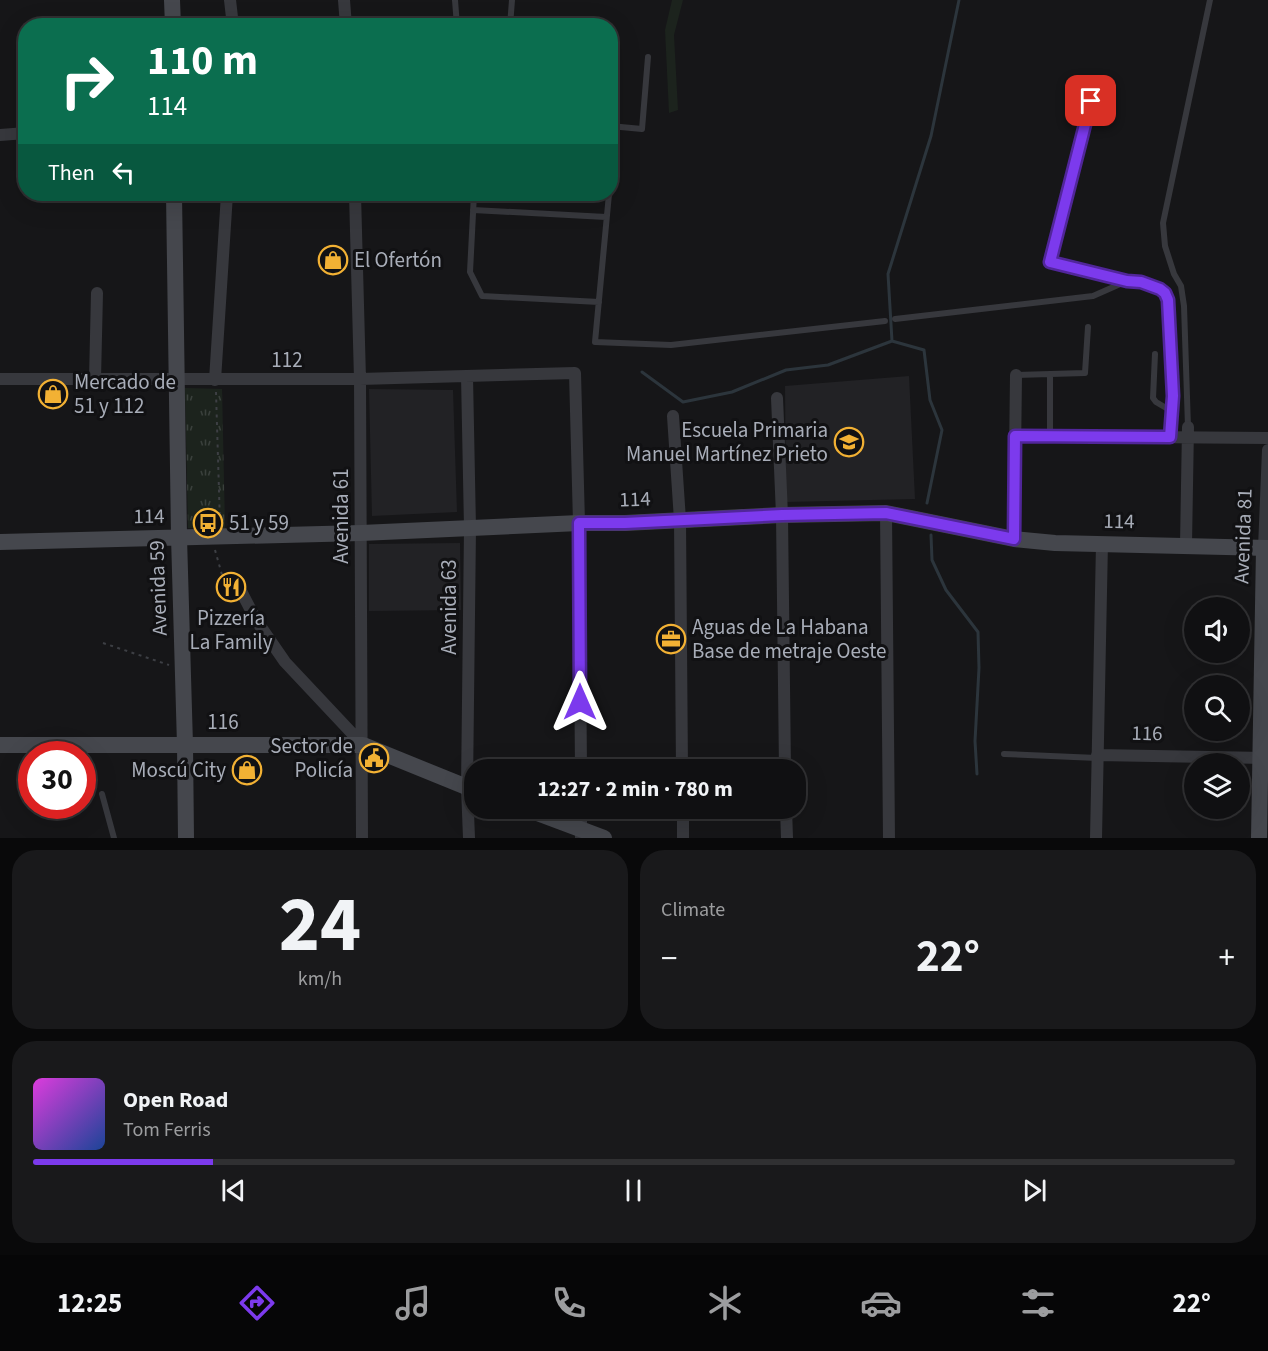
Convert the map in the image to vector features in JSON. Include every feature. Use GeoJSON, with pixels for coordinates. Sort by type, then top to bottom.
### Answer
{"type":"FeatureCollection","features":[{"type":"Feature","properties":{"kind":"street"},"geometry":{"type":"LineString","coordinates":[[172,0],[173,18]]}},
{"type":"Feature","properties":{"kind":"street"},"geometry":{"type":"LineString","coordinates":[[230,0],[232,18]]}},
{"type":"Feature","properties":{"kind":"street"},"geometry":{"type":"LineString","coordinates":[[344,0],[345,18]]}},
{"type":"Feature","properties":{"kind":"street"},"geometry":{"type":"LineString","coordinates":[[0,135],[18,134]]}},
{"type":"Feature","properties":{"kind":"street","name":"Avenida 59"},"geometry":{"type":"LineString","coordinates":[[174,201],[186,838]]}},
{"type":"Feature","properties":{"kind":"street"},"geometry":{"type":"LineString","coordinates":[[215,380],[227,201]]}},
{"type":"Feature","properties":{"kind":"street","name":"Avenida 61"},"geometry":{"type":"LineString","coordinates":[[355,201],[360,378],[362,838]]}},
{"type":"Feature","properties":{"kind":"street"},"geometry":{"type":"LineString","coordinates":[[95,379],[97,293]]}},
{"type":"Feature","properties":{"kind":"street","name":"112"},"geometry":{"type":"LineString","coordinates":[[0,379],[215,380],[575,373],[579,523]]}},
{"type":"Feature","properties":{"kind":"street"},"geometry":{"type":"LineString","coordinates":[[1014,539],[1016,375]]}},
{"type":"Feature","properties":{"kind":"street","name":"Avenida 63"},"geometry":{"type":"LineString","coordinates":[[467,376],[471,759]]}},
{"type":"Feature","properties":{"kind":"street"},"geometry":{"type":"LineString","coordinates":[[777,398],[782,515],[785,759]]}},
{"type":"Feature","properties":{"kind":"street"},"geometry":{"type":"LineString","coordinates":[[673,416],[680,520],[682,759]]}},
{"type":"Feature","properties":{"kind":"street"},"geometry":{"type":"LineString","coordinates":[[1186,545],[1188,432]]}},
{"type":"Feature","properties":{"kind":"street"},"geometry":{"type":"LineString","coordinates":[[1015,436],[1170,437],[1188,432],[1268,438]]}},
{"type":"Feature","properties":{"kind":"street","name":"Avenida 81"},"geometry":{"type":"LineString","coordinates":[[1258,838],[1264,758],[1268,450]]}},
{"type":"Feature","properties":{"kind":"street"},"geometry":{"type":"LineString","coordinates":[[886,513],[889,838]]}},
{"type":"Feature","properties":{"kind":"street","name":"114"},"geometry":{"type":"LineString","coordinates":[[0,542],[361,533],[782,515],[886,513],[1014,539],[1055,543],[1266,548]]}},
{"type":"Feature","properties":{"kind":"street"},"geometry":{"type":"LineString","coordinates":[[579,523],[581,759]]}},
{"type":"Feature","properties":{"kind":"street"},"geometry":{"type":"LineString","coordinates":[[1096,838],[1102,543]]}},
{"type":"Feature","properties":{"kind":"street"},"geometry":{"type":"LineString","coordinates":[[241,591],[256,620],[285,662],[363,745]]}},
{"type":"Feature","properties":{"kind":"street","name":"116"},"geometry":{"type":"LineString","coordinates":[[0,745],[363,745],[464,786]]}},
{"type":"Feature","properties":{"kind":"street","name":"116"},"geometry":{"type":"LineString","coordinates":[[1097,757],[1264,758]]}},
{"type":"Feature","properties":{"kind":"street","name":"Avenida 63"},"geometry":{"type":"LineString","coordinates":[[469,838],[470,819]]}},
{"type":"Feature","properties":{"kind":"street"},"geometry":{"type":"LineString","coordinates":[[548,819],[581,834],[604,838]]}},
{"type":"Feature","properties":{"kind":"street"},"geometry":{"type":"LineString","coordinates":[[683,819],[683,838]]}},
{"type":"Feature","properties":{"kind":"street"},"geometry":{"type":"LineString","coordinates":[[786,819],[787,838]]}},
{"type":"Feature","properties":{"kind":"lane"},"geometry":{"type":"LineString","coordinates":[[455,0],[456,18]]}},
{"type":"Feature","properties":{"kind":"lane"},"geometry":{"type":"LineString","coordinates":[[511,18],[512,0]]}},
{"type":"Feature","properties":{"kind":"lane"},"geometry":{"type":"LineString","coordinates":[[1188,432],[1184,306],[1181,286],[1174,274],[1166,246],[1163,223],[1210,0]]}},
{"type":"Feature","properties":{"kind":"lane"},"geometry":{"type":"LineString","coordinates":[[618,127],[642,129],[648,57]]}},
{"type":"Feature","properties":{"kind":"lane"},"geometry":{"type":"LineString","coordinates":[[1091,101],[1050,262],[1127,281],[1141,282],[1165,293],[1168,300],[1173,412],[1170,437]]}},
{"type":"Feature","properties":{"kind":"lane"},"geometry":{"type":"LineString","coordinates":[[474,201],[470,272],[482,296],[599,302]]}},
{"type":"Feature","properties":{"kind":"lane"},"geometry":{"type":"LineString","coordinates":[[608,201],[595,342],[671,345],[885,321]]}},
{"type":"Feature","properties":{"kind":"lane"},"geometry":{"type":"LineString","coordinates":[[473,210],[606,217]]}},
{"type":"Feature","properties":{"kind":"lane"},"geometry":{"type":"LineString","coordinates":[[895,320],[1093,296],[1127,281]]}},
{"type":"Feature","properties":{"kind":"lane"},"geometry":{"type":"LineString","coordinates":[[1016,375],[1085,373],[1088,327]]}},
{"type":"Feature","properties":{"kind":"lane"},"geometry":{"type":"LineString","coordinates":[[1155,354],[1153,398],[1173,412]]}},
{"type":"Feature","properties":{"kind":"lane"},"geometry":{"type":"LineString","coordinates":[[1050,374],[1050,436]]}},
{"type":"Feature","properties":{"kind":"lane"},"geometry":{"type":"LineString","coordinates":[[1004,754],[1097,757]]}},
{"type":"Feature","properties":{"kind":"lane"},"geometry":{"type":"LineString","coordinates":[[102,794],[114,838]]}},
{"type":"Feature","properties":{"kind":"path"},"geometry":{"type":"LineString","coordinates":[[215,380],[215,536],[224,582],[241,591]]}},
{"type":"Feature","properties":{"kind":"path"},"geometry":{"type":"LineString","coordinates":[[103,643],[183,669]]}},
{"type":"Feature","properties":{"kind":"shaded area","name":"Escuela Primaria Manuel Martínez Prieto"},"geometry":{"type":"Polygon","coordinates":[[[909,376],[915,499],[786,502],[785,386],[909,376]]]}},
{"type":"Feature","properties":{"kind":"shaded area"},"geometry":{"type":"Polygon","coordinates":[[[369,389],[453,390],[457,512],[372,516],[369,389]]]}},
{"type":"Feature","properties":{"kind":"shaded area"},"geometry":{"type":"Polygon","coordinates":[[[460,543],[461,610],[369,611],[369,544],[460,543]]]}},
{"type":"Feature","properties":{"kind":"green space"},"geometry":{"type":"Polygon","coordinates":[[[672,0],[683,0],[674,35],[678,110],[669,113],[665,30],[672,0]]]}},
{"type":"Feature","properties":{"kind":"green space"},"geometry":{"type":"Polygon","coordinates":[[[185,388],[222,389],[225,528],[188,528],[185,388]]]}},
{"type":"Feature","properties":{"kind":"waterway"},"geometry":{"type":"LineString","coordinates":[[892,341],[888,274],[931,136],[959,0]]}},
{"type":"Feature","properties":{"kind":"waterway"},"geometry":{"type":"LineString","coordinates":[[642,372],[683,402],[732,392],[786,370],[828,365],[892,341],[924,350],[930,400],[942,430],[927,503]]}},
{"type":"Feature","properties":{"kind":"waterway"},"geometry":{"type":"LineString","coordinates":[[931,535],[932,560],[946,590],[978,632],[979,668],[975,741],[977,774]]}},
{"type":"Feature","properties":{"kind":"place","name":"El Ofertón"},"geometry":{"type":"Point","coordinates":[333,260]}},
{"type":"Feature","properties":{"kind":"place","name":"Mercado de 51 y 112"},"geometry":{"type":"Point","coordinates":[53,394]}},
{"type":"Feature","properties":{"kind":"place","name":"Escuela Primaria Manuel Martínez Prieto"},"geometry":{"type":"Point","coordinates":[849,442]}},
{"type":"Feature","properties":{"kind":"place","name":"51 y 59"},"geometry":{"type":"Point","coordinates":[208,523]}},
{"type":"Feature","properties":{"kind":"place","name":"Pizzería La Family"},"geometry":{"type":"Point","coordinates":[231,587]}},
{"type":"Feature","properties":{"kind":"place","name":"Aguas de La Habana Base de metraje Oeste"},"geometry":{"type":"Point","coordinates":[671,639]}},
{"type":"Feature","properties":{"kind":"place","name":"Sector de Policía"},"geometry":{"type":"Point","coordinates":[374,758]}},
{"type":"Feature","properties":{"kind":"place","name":"Moscú City"},"geometry":{"type":"Point","coordinates":[247,770]}},
{"type":"Feature","properties":{"kind":"route"},"geometry":{"type":"LineString","coordinates":[[580,702],[579,523],[886,513],[1014,539],[1015,436],[1170,437],[1173,396],[1168,300],[1165,293],[1141,282],[1127,281],[1050,262],[1091,101]]}}]}
